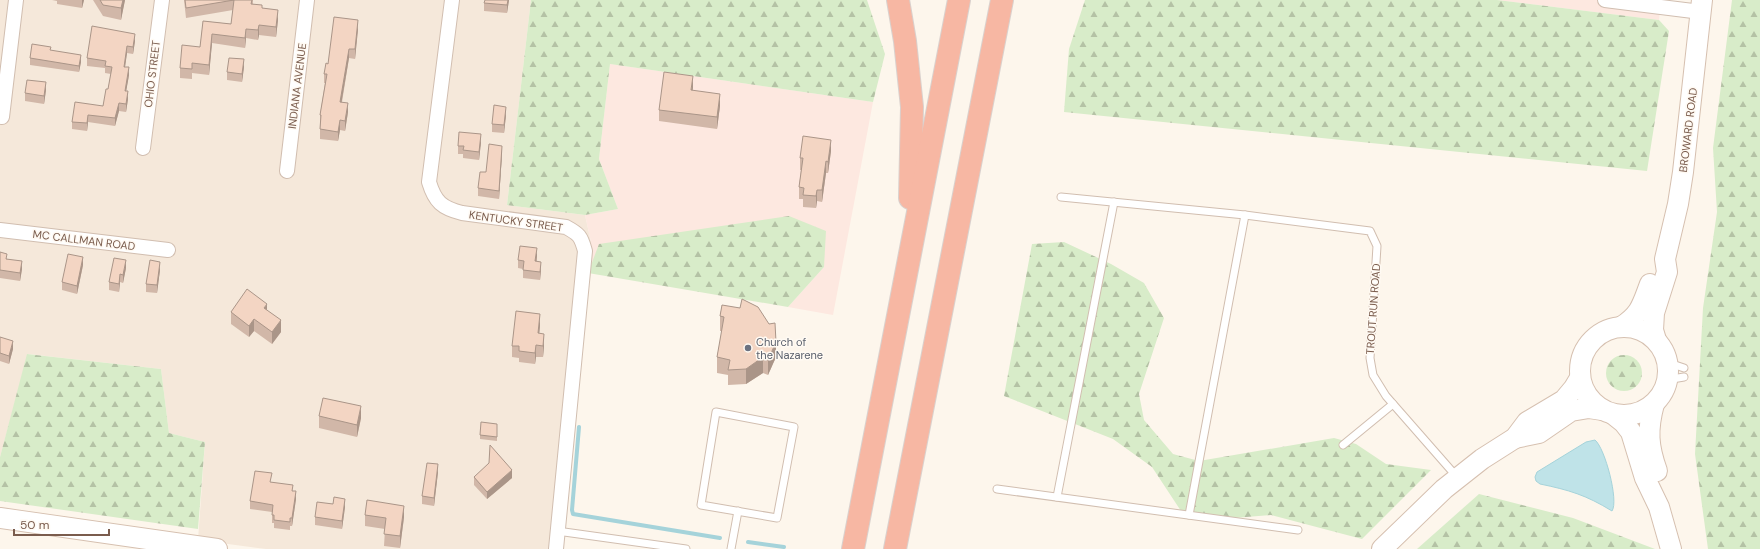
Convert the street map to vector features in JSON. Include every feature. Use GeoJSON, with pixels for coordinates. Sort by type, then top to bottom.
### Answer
{"type":"FeatureCollection","features":[{"type":"Feature","properties":{"kind":"highway"},"geometry":{"type":"LineString","coordinates":[[898,0],[905,41],[912,107],[907,270]]}},
{"type":"Feature","properties":{"kind":"highway"},"geometry":{"type":"LineString","coordinates":[[853,549],[960,0]]}},
{"type":"Feature","properties":{"kind":"highway"},"geometry":{"type":"LineString","coordinates":[[894,549],[1002,0]]}},
{"type":"Feature","properties":{"kind":"highway"},"geometry":{"type":"LineString","coordinates":[[991,61],[1014,0]]}},
{"type":"Feature","properties":{"kind":"street"},"geometry":{"type":"LineString","coordinates":[[2,117],[16,0]]}},
{"type":"Feature","properties":{"kind":"street","name":"OHIO STREET"},"geometry":{"type":"LineString","coordinates":[[143,148],[162,0]]}},
{"type":"Feature","properties":{"kind":"street","name":"INDIANA AVENUE"},"geometry":{"type":"LineString","coordinates":[[287,171],[307,0]]}},
{"type":"Feature","properties":{"kind":"street"},"geometry":{"type":"LineString","coordinates":[[1605,0],[1702,6]]}},
{"type":"Feature","properties":{"kind":"street","name":"KENTUCKY STREET"},"geometry":{"type":"LineString","coordinates":[[448,1],[429,182],[433,195],[439,203],[450,210],[462,213],[566,227],[578,233],[583,241],[585,251],[556,549]]}},
{"type":"Feature","properties":{"kind":"street","name":"BROWARD ROAD"},"geometry":{"type":"LineString","coordinates":[[1656,340],[1653,325],[1654,313],[1667,272],[1665,259],[1672,235],[1683,172],[1702,6]]}},
{"type":"Feature","properties":{"kind":"street","name":"MC CALLMAN ROAD"},"geometry":{"type":"LineString","coordinates":[[0,230],[168,250]]}},
{"type":"Feature","properties":{"kind":"street","name":"BROWARD ROAD"},"geometry":{"type":"LineString","coordinates":[[1621,327],[1635,316],[1641,308],[1655,269],[1665,259]]}},
{"type":"Feature","properties":{"kind":"street"},"geometry":{"type":"LineString","coordinates":[[1382,549],[1411,520],[1458,478],[1482,459],[1515,438],[1539,432],[1571,411],[1589,408],[1608,412],[1635,414],[1654,404],[1675,381],[1669,372],[1676,364],[1656,340],[1646,332],[1634,328],[1621,327],[1603,332],[1588,344],[1582,355],[1580,378],[1584,392],[1592,402],[1608,412],[1624,423],[1631,432],[1645,478],[1660,507]]}},
{"type":"Feature","properties":{"kind":"street"},"geometry":{"type":"LineString","coordinates":[[1515,438],[1527,422],[1564,400],[1580,378]]}},
{"type":"Feature","properties":{"kind":"street"},"geometry":{"type":"LineString","coordinates":[[1654,404],[1649,420],[1648,435],[1658,475],[1660,507],[1671,549]]}},
{"type":"Feature","properties":{"kind":"street"},"geometry":{"type":"LineString","coordinates":[[0,518],[217,549]]}},
{"type":"Feature","properties":{"kind":"street"},"geometry":{"type":"LineString","coordinates":[[124,549],[196,546]]}},
{"type":"Feature","properties":{"kind":"lane"},"geometry":{"type":"LineString","coordinates":[[1061,197],[1245,215],[1189,515]]}},
{"type":"Feature","properties":{"kind":"lane"},"geometry":{"type":"LineString","coordinates":[[1057,497],[1114,202]]}},
{"type":"Feature","properties":{"kind":"lane","name":"TROUT RUN ROAD"},"geometry":{"type":"LineString","coordinates":[[1245,215],[1370,231],[1377,246],[1370,358],[1373,375],[1386,396],[1458,478]]}},
{"type":"Feature","properties":{"kind":"lane"},"geometry":{"type":"LineString","coordinates":[[1343,445],[1393,404]]}},
{"type":"Feature","properties":{"kind":"lane"},"geometry":{"type":"LineString","coordinates":[[716,412],[794,426],[777,518],[738,511],[701,505],[716,412]]}},
{"type":"Feature","properties":{"kind":"lane"},"geometry":{"type":"LineString","coordinates":[[997,489],[1298,530]]}},
{"type":"Feature","properties":{"kind":"lane"},"geometry":{"type":"LineString","coordinates":[[731,549],[738,511]]}},
{"type":"Feature","properties":{"kind":"lane"},"geometry":{"type":"LineString","coordinates":[[557,531],[686,549]]}},
{"type":"Feature","properties":{"kind":"shaded area"},"geometry":{"type":"Polygon","coordinates":[[[0,0],[531,0],[507,205],[585,215],[591,242],[561,549],[266,549],[198,540],[205,442],[169,433],[161,369],[28,354],[0,457],[0,0]]]}},
{"type":"Feature","properties":{"kind":"shaded area"},"geometry":{"type":"Polygon","coordinates":[[[1497,0],[1661,0],[1659,20],[1497,0]]]}},
{"type":"Feature","properties":{"kind":"shaded area"},"geometry":{"type":"Polygon","coordinates":[[[610,64],[873,102],[833,315],[788,307],[824,267],[588,273],[591,242],[585,215],[618,209],[599,159],[610,64]]]}},
{"type":"Feature","properties":{"kind":"green space"},"geometry":{"type":"Polygon","coordinates":[[[531,0],[867,0],[885,54],[873,102],[610,64],[599,159],[618,209],[585,215],[507,205],[531,0]]]}},
{"type":"Feature","properties":{"kind":"green space"},"geometry":{"type":"Polygon","coordinates":[[[1085,0],[1497,0],[1659,20],[1669,31],[1647,171],[1064,112],[1069,49],[1085,0]]]}},
{"type":"Feature","properties":{"kind":"green space"},"geometry":{"type":"Polygon","coordinates":[[[1732,0],[1760,0],[1760,549],[1708,549],[1695,454],[1703,308],[1717,212],[1713,148],[1732,0]]]}},
{"type":"Feature","properties":{"kind":"green space"},"geometry":{"type":"Polygon","coordinates":[[[789,216],[826,231],[824,267],[788,307],[588,273],[599,244],[789,216]]]}},
{"type":"Feature","properties":{"kind":"green space"},"geometry":{"type":"Polygon","coordinates":[[[1064,242],[1111,264],[1144,283],[1164,318],[1139,394],[1144,420],[1173,454],[1199,461],[1334,438],[1356,444],[1386,464],[1431,470],[1362,539],[1271,515],[1209,520],[1181,511],[1152,467],[1113,439],[1004,396],[1032,244],[1064,242]]]}},
{"type":"Feature","properties":{"kind":"green space"},"geometry":{"type":"Polygon","coordinates":[[[27,354],[161,369],[169,433],[205,442],[198,529],[0,501],[0,457],[27,354]]]}},
{"type":"Feature","properties":{"kind":"green space"},"geometry":{"type":"Polygon","coordinates":[[[1628,355],[1637,360],[1641,366],[1641,380],[1637,386],[1628,391],[1620,391],[1611,386],[1607,380],[1606,369],[1611,360],[1617,356],[1628,355]]]}},
{"type":"Feature","properties":{"kind":"green space"},"geometry":{"type":"Polygon","coordinates":[[[1479,494],[1573,518],[1655,549],[1417,549],[1479,494]]]}},
{"type":"Feature","properties":{"kind":"water"},"geometry":{"type":"Polygon","coordinates":[[[1595,440],[1603,453],[1610,475],[1614,497],[1612,511],[1577,494],[1560,488],[1540,484],[1536,481],[1535,477],[1537,472],[1586,442],[1595,440]]]}},
{"type":"Feature","properties":{"kind":"building"},"geometry":{"type":"Polygon","coordinates":[[[100,0],[123,0],[121,8],[103,5],[100,0]]]}},
{"type":"Feature","properties":{"kind":"building"},"geometry":{"type":"Polygon","coordinates":[[[185,0],[234,0],[186,8],[185,0]]]}},
{"type":"Feature","properties":{"kind":"building"},"geometry":{"type":"Polygon","coordinates":[[[234,0],[252,0],[251,4],[262,5],[262,8],[278,10],[276,27],[259,25],[258,30],[246,29],[245,38],[212,34],[209,65],[192,63],[192,69],[180,68],[182,45],[200,47],[203,21],[231,24],[234,0]]]}},
{"type":"Feature","properties":{"kind":"building"},"geometry":{"type":"Polygon","coordinates":[[[485,0],[508,0],[507,5],[484,3],[485,0]]]}},
{"type":"Feature","properties":{"kind":"building"},"geometry":{"type":"Polygon","coordinates":[[[334,17],[358,20],[355,49],[349,49],[340,102],[348,103],[345,121],[340,120],[338,132],[320,129],[320,115],[327,74],[324,74],[326,63],[328,64],[334,17]]]}},
{"type":"Feature","properties":{"kind":"building"},"geometry":{"type":"Polygon","coordinates":[[[92,26],[135,34],[133,47],[127,46],[124,67],[129,67],[125,91],[128,91],[126,104],[119,103],[115,118],[88,115],[87,123],[72,122],[75,102],[103,106],[106,89],[108,89],[112,67],[105,66],[106,61],[87,58],[92,26]]]}},
{"type":"Feature","properties":{"kind":"building"},"geometry":{"type":"Polygon","coordinates":[[[32,44],[51,47],[50,50],[81,55],[79,66],[30,58],[32,44]]]}},
{"type":"Feature","properties":{"kind":"building"},"geometry":{"type":"Polygon","coordinates":[[[229,58],[244,59],[242,74],[227,72],[229,58]]]}},
{"type":"Feature","properties":{"kind":"building"},"geometry":{"type":"Polygon","coordinates":[[[664,72],[693,76],[691,90],[720,94],[717,117],[659,110],[664,72]]]}},
{"type":"Feature","properties":{"kind":"building"},"geometry":{"type":"Polygon","coordinates":[[[27,80],[46,82],[44,96],[25,93],[27,80]]]}},
{"type":"Feature","properties":{"kind":"building"},"geometry":{"type":"Polygon","coordinates":[[[494,105],[506,107],[504,125],[492,124],[494,105]]]}},
{"type":"Feature","properties":{"kind":"building"},"geometry":{"type":"Polygon","coordinates":[[[459,132],[481,134],[479,152],[463,150],[464,146],[458,146],[459,132]]]}},
{"type":"Feature","properties":{"kind":"building"},"geometry":{"type":"Polygon","coordinates":[[[803,136],[831,140],[828,162],[826,161],[822,190],[817,190],[816,196],[803,195],[804,188],[799,187],[803,158],[800,158],[803,136]]]}},
{"type":"Feature","properties":{"kind":"building"},"geometry":{"type":"Polygon","coordinates":[[[489,144],[502,146],[499,191],[478,188],[480,172],[486,172],[489,144]]]}},
{"type":"Feature","properties":{"kind":"building"},"geometry":{"type":"Polygon","coordinates":[[[520,246],[537,248],[535,261],[541,262],[540,272],[523,270],[524,261],[518,260],[520,246]]]}},
{"type":"Feature","properties":{"kind":"building"},"geometry":{"type":"Polygon","coordinates":[[[0,252],[7,254],[6,259],[22,261],[20,273],[0,270],[0,252]]]}},
{"type":"Feature","properties":{"kind":"building"},"geometry":{"type":"Polygon","coordinates":[[[68,254],[83,257],[77,286],[62,282],[68,254]]]}},
{"type":"Feature","properties":{"kind":"building"},"geometry":{"type":"Polygon","coordinates":[[[114,258],[126,260],[123,275],[120,274],[119,284],[109,282],[114,258]]]}},
{"type":"Feature","properties":{"kind":"building"},"geometry":{"type":"Polygon","coordinates":[[[150,260],[160,262],[157,285],[146,284],[150,260]]]}},
{"type":"Feature","properties":{"kind":"building"},"geometry":{"type":"Polygon","coordinates":[[[247,289],[267,304],[264,308],[281,320],[272,332],[254,319],[249,326],[231,312],[247,289]]]}},
{"type":"Feature","properties":{"kind":"building","name":"Church of the Nazarene"},"geometry":{"type":"Polygon","coordinates":[[[742,299],[758,307],[769,324],[775,323],[776,342],[768,360],[763,357],[746,369],[728,370],[730,360],[717,357],[724,317],[720,316],[722,305],[740,308],[742,299]]]}},
{"type":"Feature","properties":{"kind":"building"},"geometry":{"type":"Polygon","coordinates":[[[516,311],[540,314],[538,333],[544,334],[543,346],[536,345],[535,353],[519,351],[519,346],[512,346],[516,311]]]}},
{"type":"Feature","properties":{"kind":"building"},"geometry":{"type":"Polygon","coordinates":[[[0,337],[13,341],[9,356],[0,353],[0,337]]]}},
{"type":"Feature","properties":{"kind":"building"},"geometry":{"type":"Polygon","coordinates":[[[323,398],[361,406],[357,425],[319,416],[323,398]]]}},
{"type":"Feature","properties":{"kind":"building"},"geometry":{"type":"Polygon","coordinates":[[[481,422],[497,424],[497,437],[480,435],[481,422]]]}},
{"type":"Feature","properties":{"kind":"building"},"geometry":{"type":"Polygon","coordinates":[[[490,445],[512,470],[487,492],[474,477],[489,463],[490,445]]]}},
{"type":"Feature","properties":{"kind":"building"},"geometry":{"type":"Polygon","coordinates":[[[427,463],[438,464],[434,498],[422,496],[427,463]]]}},
{"type":"Feature","properties":{"kind":"building"},"geometry":{"type":"Polygon","coordinates":[[[255,471],[272,473],[270,482],[293,485],[292,491],[296,491],[292,518],[290,518],[290,522],[274,520],[274,515],[272,515],[273,505],[250,501],[255,471]]]}},
{"type":"Feature","properties":{"kind":"building"},"geometry":{"type":"Polygon","coordinates":[[[334,497],[345,499],[342,521],[315,517],[317,502],[333,504],[334,497]]]}},
{"type":"Feature","properties":{"kind":"building"},"geometry":{"type":"Polygon","coordinates":[[[367,500],[404,506],[400,536],[384,534],[386,518],[365,515],[367,500]]]}},
{"type":"Feature","properties":{"kind":"waterway"},"geometry":{"type":"LineString","coordinates":[[579,427],[572,510],[573,514],[720,538]]}},
{"type":"Feature","properties":{"kind":"waterway"},"geometry":{"type":"LineString","coordinates":[[748,542],[784,547]]}},
{"type":"Feature","properties":{"kind":"place","name":"Church of the Nazarene"},"geometry":{"type":"Point","coordinates":[748,348]}}]}
